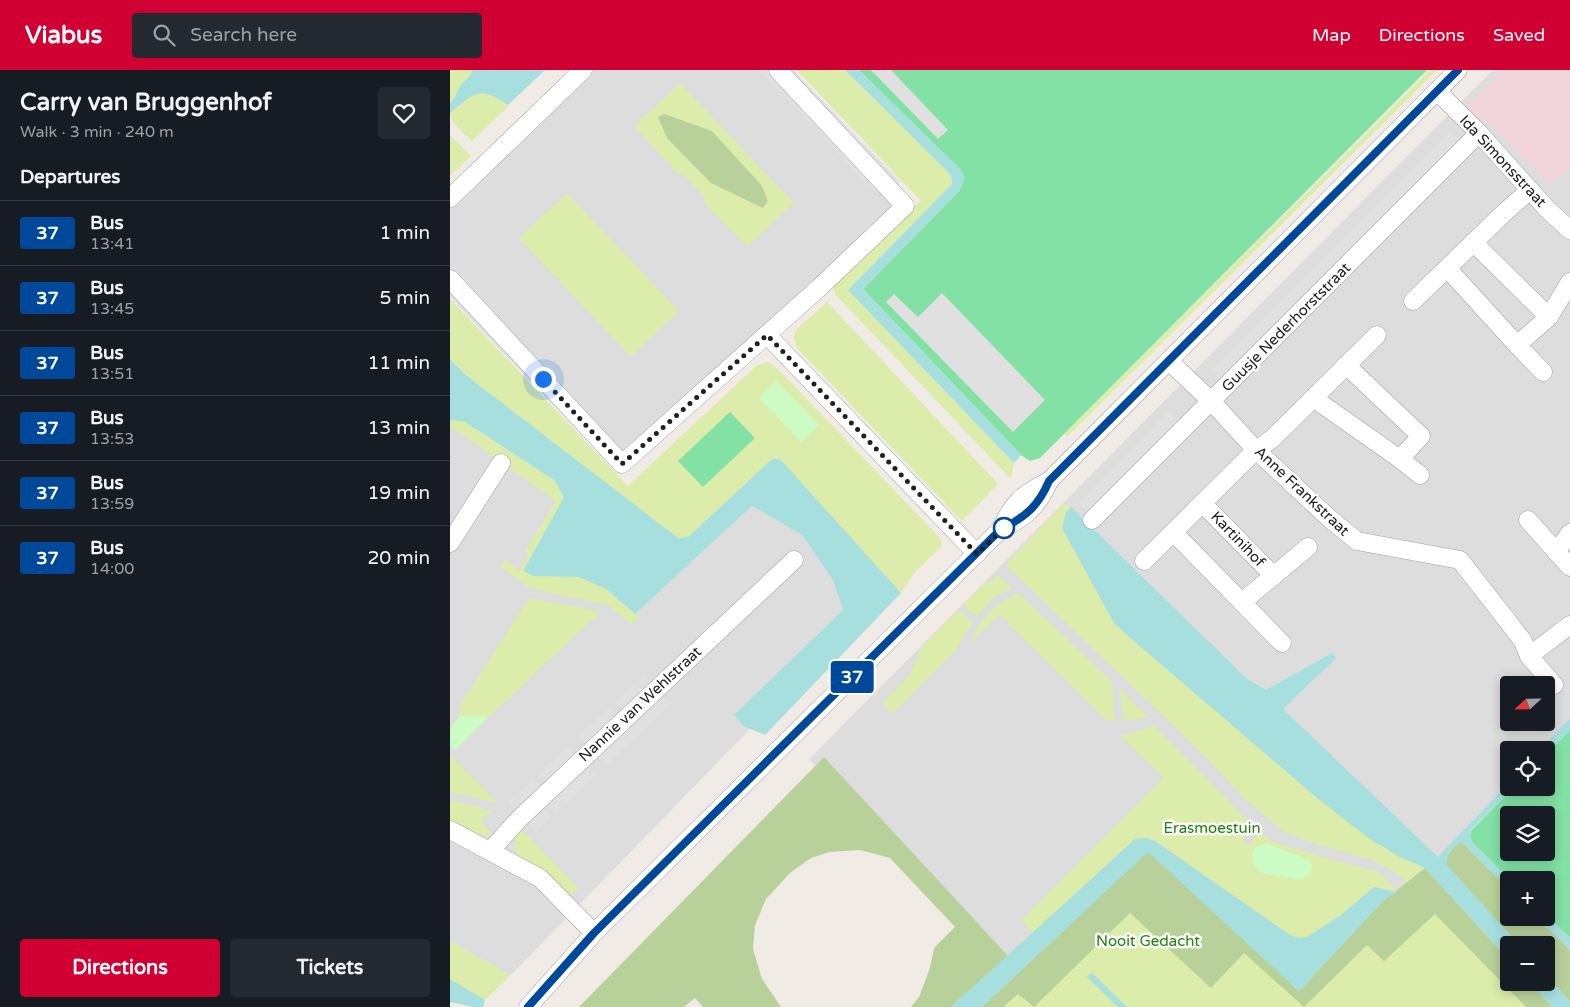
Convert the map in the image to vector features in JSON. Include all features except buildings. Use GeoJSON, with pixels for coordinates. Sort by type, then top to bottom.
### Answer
{"type":"FeatureCollection","features":[{"type":"Feature","properties":{"kind":"street"},"geometry":{"type":"LineString","coordinates":[[450,198],[583,70]]}},
{"type":"Feature","properties":{"kind":"street"},"geometry":{"type":"LineString","coordinates":[[450,279],[622,464],[820,287],[905,206],[778,70]]}},
{"type":"Feature","properties":{"kind":"street"},"geometry":{"type":"LineString","coordinates":[[528,1007],[594,933],[977,554],[1000,530],[1010,510],[1031,490],[1049,481],[1458,70]]}},
{"type":"Feature","properties":{"kind":"street","name":"Ida Simonsstraat"},"geometry":{"type":"LineString","coordinates":[[1437,91],[1479,133],[1547,209],[1570,230]]}},
{"type":"Feature","properties":{"kind":"street","name":"Guusje Nederhorststraat"},"geometry":{"type":"LineString","coordinates":[[1092,520],[1479,133]]}},
{"type":"Feature","properties":{"kind":"street"},"geometry":{"type":"LineString","coordinates":[[1413,301],[1473,242],[1530,190]]}},
{"type":"Feature","properties":{"kind":"street"},"geometry":{"type":"LineString","coordinates":[[1473,242],[1549,317]]}},
{"type":"Feature","properties":{"kind":"street"},"geometry":{"type":"LineString","coordinates":[[1447,268],[1543,372]]}},
{"type":"Feature","properties":{"kind":"street"},"geometry":{"type":"LineString","coordinates":[[1517,345],[1549,317],[1570,282]]}},
{"type":"Feature","properties":{"kind":"street"},"geometry":{"type":"LineString","coordinates":[[767,335],[977,554]]}},
{"type":"Feature","properties":{"kind":"street","name":"Kartinihof"},"geometry":{"type":"LineString","coordinates":[[1144,561],[1256,450],[1272,439],[1377,335]]}},
{"type":"Feature","properties":{"kind":"street","name":"Anne Frankstraat"},"geometry":{"type":"LineString","coordinates":[[1169,361],[1211,401],[1256,450],[1330,519],[1357,541],[1460,560],[1523,641],[1529,656],[1547,676]]}},
{"type":"Feature","properties":{"kind":"street"},"geometry":{"type":"LineString","coordinates":[[1346,365],[1421,436],[1400,459]]}},
{"type":"Feature","properties":{"kind":"street"},"geometry":{"type":"LineString","coordinates":[[1313,398],[1420,475]]}},
{"type":"Feature","properties":{"kind":"street"},"geometry":{"type":"LineString","coordinates":[[450,543],[501,463]]}},
{"type":"Feature","properties":{"kind":"street","name":"Kartinihof"},"geometry":{"type":"LineString","coordinates":[[1202,503],[1274,576]]}},
{"type":"Feature","properties":{"kind":"street"},"geometry":{"type":"LineString","coordinates":[[1528,520],[1570,567]]}},
{"type":"Feature","properties":{"kind":"street"},"geometry":{"type":"LineString","coordinates":[[1174,533],[1282,643]]}},
{"type":"Feature","properties":{"kind":"street"},"geometry":{"type":"LineString","coordinates":[[1556,552],[1570,533]]}},
{"type":"Feature","properties":{"kind":"street","name":"Kartinihof"},"geometry":{"type":"LineString","coordinates":[[1242,602],[1308,547]]}},
{"type":"Feature","properties":{"kind":"street","name":"Nannie van Wehlstraat"},"geometry":{"type":"LineString","coordinates":[[490,851],[518,819],[794,560]]}},
{"type":"Feature","properties":{"kind":"street"},"geometry":{"type":"LineString","coordinates":[[1529,656],[1570,624]]}},
{"type":"Feature","properties":{"kind":"street"},"geometry":{"type":"LineString","coordinates":[[450,830],[540,878],[594,933]]}},
{"type":"Feature","properties":{"kind":"shaded area"},"geometry":{"type":"Polygon","coordinates":[[[583,70],[774,70],[905,206],[622,464],[450,279],[450,198],[583,70]]]}},
{"type":"Feature","properties":{"kind":"shaded area"},"geometry":{"type":"Polygon","coordinates":[[[759,70],[766,70],[878,188],[875,192],[759,70]]]}},
{"type":"Feature","properties":{"kind":"shaded area"},"geometry":{"type":"Polygon","coordinates":[[[786,70],[793,70],[900,182],[897,186],[786,70]]]}},
{"type":"Feature","properties":{"kind":"shaded area"},"geometry":{"type":"Polygon","coordinates":[[[871,70],[891,70],[948,130],[938,139],[871,70]]]}},
{"type":"Feature","properties":{"kind":"shaded area"},"geometry":{"type":"Polygon","coordinates":[[[1493,70],[1570,70],[1570,725],[1555,741],[1500,741],[1500,796],[1436,862],[1306,986],[1008,970],[809,759],[1493,70]]]}},
{"type":"Feature","properties":{"kind":"shaded area"},"geometry":{"type":"Polygon","coordinates":[[[1503,70],[1570,70],[1570,166],[1551,185],[1486,119],[1470,135],[1454,119],[1503,70]]]}},
{"type":"Feature","properties":{"kind":"shaded area"},"geometry":{"type":"Polygon","coordinates":[[[1450,131],[1461,142],[1222,381],[1211,370],[1450,131]]]}},
{"type":"Feature","properties":{"kind":"shaded area"},"geometry":{"type":"Polygon","coordinates":[[[450,288],[622,470],[619,473],[450,297],[450,288]]]}},
{"type":"Feature","properties":{"kind":"shaded area"},"geometry":{"type":"Polygon","coordinates":[[[942,293],[1045,400],[1013,432],[886,302],[894,294],[918,317],[942,293]]]}},
{"type":"Feature","properties":{"kind":"shaded area"},"geometry":{"type":"Polygon","coordinates":[[[1169,411],[1181,423],[1089,514],[1078,503],[1169,411]]]}},
{"type":"Feature","properties":{"kind":"shaded area"},"geometry":{"type":"Polygon","coordinates":[[[450,422],[564,497],[523,570],[635,614],[752,506],[802,535],[833,580],[843,610],[735,715],[743,726],[750,729],[511,975],[450,942],[450,422]]]}},
{"type":"Feature","properties":{"kind":"shaded area"},"geometry":{"type":"Polygon","coordinates":[[[644,675],[671,704],[607,765],[598,756],[588,765],[597,774],[556,813],[548,804],[543,808],[551,817],[536,832],[508,802],[533,779],[541,787],[547,782],[539,773],[568,746],[577,754],[587,744],[579,735],[609,708],[617,716],[623,710],[615,702],[644,675]]]}},
{"type":"Feature","properties":{"kind":"green space"},"geometry":{"type":"Polygon","coordinates":[[[450,70],[472,70],[450,103],[450,70]]]}},
{"type":"Feature","properties":{"kind":"green space"},"geometry":{"type":"Polygon","coordinates":[[[797,70],[845,70],[951,175],[952,184],[848,290],[1014,463],[1011,479],[835,294],[833,285],[921,201],[797,70]]]}},
{"type":"Feature","properties":{"kind":"green space"},"geometry":{"type":"Polygon","coordinates":[[[859,70],[1427,70],[1040,458],[1030,461],[1021,455],[863,289],[960,190],[962,171],[859,70]]]}},
{"type":"Feature","properties":{"kind":"green space"},"geometry":{"type":"Polygon","coordinates":[[[1430,70],[1437,70],[1068,436],[1064,434],[1430,70]]]}},
{"type":"Feature","properties":{"kind":"green space"},"geometry":{"type":"Polygon","coordinates":[[[680,83],[794,203],[749,245],[746,245],[705,204],[705,197],[684,175],[678,174],[636,128],[635,125],[680,83]]]}},
{"type":"Feature","properties":{"kind":"green space"},"geometry":{"type":"Polygon","coordinates":[[[480,93],[494,95],[509,106],[472,141],[456,125],[450,113],[472,95],[480,93]]]}},
{"type":"Feature","properties":{"kind":"green space"},"geometry":{"type":"Polygon","coordinates":[[[664,114],[712,131],[762,186],[768,201],[763,208],[711,183],[667,138],[658,117],[664,114]]]}},
{"type":"Feature","properties":{"kind":"green space"},"geometry":{"type":"Polygon","coordinates":[[[450,135],[471,156],[450,176],[450,135]]]}},
{"type":"Feature","properties":{"kind":"green space"},"geometry":{"type":"Polygon","coordinates":[[[567,193],[679,311],[631,357],[519,238],[567,193]]]}},
{"type":"Feature","properties":{"kind":"green space"},"geometry":{"type":"Polygon","coordinates":[[[450,299],[628,486],[756,366],[768,362],[778,369],[940,538],[942,546],[914,573],[901,593],[772,459],[688,537],[677,538],[467,376],[450,359],[450,299]]]}},
{"type":"Feature","properties":{"kind":"green space"},"geometry":{"type":"Polygon","coordinates":[[[827,302],[998,484],[962,521],[797,348],[794,339],[796,330],[827,302]]]}},
{"type":"Feature","properties":{"kind":"green space"},"geometry":{"type":"Polygon","coordinates":[[[776,381],[819,425],[801,442],[759,398],[776,381]]]}},
{"type":"Feature","properties":{"kind":"green space"},"geometry":{"type":"Polygon","coordinates":[[[730,412],[755,438],[703,487],[678,461],[730,412]]]}},
{"type":"Feature","properties":{"kind":"green space"},"geometry":{"type":"Polygon","coordinates":[[[453,420],[465,422],[554,480],[564,497],[523,571],[534,576],[579,577],[606,589],[639,618],[631,624],[608,605],[529,588],[501,567],[505,560],[520,571],[528,554],[525,551],[556,501],[453,428],[450,430],[450,422],[453,420]]]}},
{"type":"Feature","properties":{"kind":"green space"},"geometry":{"type":"Polygon","coordinates":[[[1064,503],[1071,507],[1066,512],[1062,528],[1114,623],[1322,802],[1425,868],[1500,950],[1500,991],[1537,991],[1552,1007],[982,1007],[1148,851],[1299,991],[1395,891],[1374,887],[1341,915],[1307,937],[1299,938],[1290,935],[1155,841],[1135,839],[1032,934],[1022,920],[1164,778],[1121,736],[1154,726],[1253,826],[1242,841],[1249,846],[1259,831],[1272,842],[1380,873],[1396,891],[1406,882],[1398,874],[1372,860],[1316,844],[1283,831],[1244,798],[1203,754],[1006,565],[1064,503]]]}},
{"type":"Feature","properties":{"kind":"green space"},"geometry":{"type":"Polygon","coordinates":[[[997,575],[1012,588],[994,597],[976,617],[963,605],[983,585],[990,582],[997,575]]]}},
{"type":"Feature","properties":{"kind":"green space"},"geometry":{"type":"Polygon","coordinates":[[[1018,593],[1112,682],[1115,721],[1106,720],[1000,615],[969,643],[989,613],[1018,593]]]}},
{"type":"Feature","properties":{"kind":"green space"},"geometry":{"type":"Polygon","coordinates":[[[529,598],[601,611],[489,717],[460,715],[460,706],[529,598]]]}},
{"type":"Feature","properties":{"kind":"green space"},"geometry":{"type":"Polygon","coordinates":[[[958,610],[973,622],[956,650],[893,714],[882,703],[910,675],[922,647],[958,610]]]}},
{"type":"Feature","properties":{"kind":"green space"},"geometry":{"type":"Polygon","coordinates":[[[1120,689],[1148,717],[1148,718],[1124,720],[1120,689]]]}},
{"type":"Feature","properties":{"kind":"green space"},"geometry":{"type":"Polygon","coordinates":[[[460,715],[489,717],[455,750],[450,745],[450,729],[460,715]]]}},
{"type":"Feature","properties":{"kind":"green space"},"geometry":{"type":"Polygon","coordinates":[[[1570,730],[1570,938],[1555,924],[1555,871],[1501,871],[1473,843],[1470,837],[1471,831],[1505,796],[1555,796],[1555,745],[1570,730]]]}},
{"type":"Feature","properties":{"kind":"green space"},"geometry":{"type":"Polygon","coordinates":[[[450,755],[498,803],[450,792],[450,755]]]}},
{"type":"Feature","properties":{"kind":"green space"},"geometry":{"type":"Polygon","coordinates":[[[824,757],[1008,956],[951,1007],[911,1007],[919,997],[930,968],[934,948],[955,927],[890,858],[860,850],[830,852],[811,858],[790,873],[766,899],[755,925],[753,949],[762,979],[781,1007],[703,1007],[695,998],[684,1007],[579,1007],[824,757]]]}},
{"type":"Feature","properties":{"kind":"green space"},"geometry":{"type":"Polygon","coordinates":[[[450,800],[492,811],[481,820],[492,834],[475,834],[450,822],[450,800]]]}},
{"type":"Feature","properties":{"kind":"green space"},"geometry":{"type":"Polygon","coordinates":[[[521,829],[579,889],[569,895],[525,862],[515,848],[516,839],[521,829]]]}},
{"type":"Feature","properties":{"kind":"green space"},"geometry":{"type":"Polygon","coordinates":[[[1461,841],[1500,880],[1500,924],[1446,865],[1448,854],[1461,841]]]}},
{"type":"Feature","properties":{"kind":"green space"},"geometry":{"type":"Polygon","coordinates":[[[1268,844],[1310,860],[1312,867],[1310,872],[1301,880],[1265,874],[1258,870],[1253,863],[1252,855],[1254,848],[1268,844]]]}},
{"type":"Feature","properties":{"kind":"green space"},"geometry":{"type":"Polygon","coordinates":[[[1148,851],[1299,991],[1383,901],[1425,868],[1500,950],[1500,980],[1435,914],[1384,961],[1367,945],[1304,1007],[1244,953],[1211,988],[1130,913],[1034,1007],[1018,994],[1003,1007],[982,1007],[1148,851]]]}},
{"type":"Feature","properties":{"kind":"green space"},"geometry":{"type":"Polygon","coordinates":[[[1502,926],[1546,926],[1570,950],[1570,1002],[1555,985],[1555,936],[1511,936],[1502,926]]]}},
{"type":"Feature","properties":{"kind":"green space"},"geometry":{"type":"Polygon","coordinates":[[[450,941],[511,975],[485,1000],[450,979],[450,941]]]}},
{"type":"Feature","properties":{"kind":"green space"},"geometry":{"type":"Polygon","coordinates":[[[1510,991],[1537,991],[1552,1007],[1526,1007],[1510,991]]]}},
{"type":"Feature","properties":{"kind":"water"},"geometry":{"type":"Polygon","coordinates":[[[472,70],[545,70],[508,105],[484,93],[465,100],[450,113],[450,103],[472,70]]]}},
{"type":"Feature","properties":{"kind":"water"},"geometry":{"type":"Polygon","coordinates":[[[845,70],[859,70],[962,171],[965,178],[960,190],[863,289],[1021,455],[1014,463],[848,290],[952,184],[951,175],[845,70]]]}},
{"type":"Feature","properties":{"kind":"water"},"geometry":{"type":"Polygon","coordinates":[[[450,359],[467,376],[678,538],[688,537],[772,459],[780,459],[901,593],[765,735],[743,726],[734,715],[843,610],[833,580],[802,535],[752,506],[635,614],[606,589],[579,577],[534,576],[523,571],[564,497],[554,480],[465,422],[453,420],[450,422],[450,359]]]}},
{"type":"Feature","properties":{"kind":"water"},"geometry":{"type":"Polygon","coordinates":[[[1071,507],[1247,679],[1266,690],[1332,653],[1336,658],[1283,709],[1438,857],[1500,792],[1500,796],[1505,796],[1471,830],[1470,837],[1473,843],[1501,871],[1500,880],[1461,841],[1447,857],[1447,865],[1511,936],[1500,936],[1500,950],[1425,868],[1400,857],[1370,839],[1322,802],[1114,623],[1062,528],[1066,512],[1071,507]]]}},
{"type":"Feature","properties":{"kind":"water"},"geometry":{"type":"Polygon","coordinates":[[[1570,718],[1570,730],[1555,745],[1555,741],[1548,741],[1570,718]]]}},
{"type":"Feature","properties":{"kind":"water"},"geometry":{"type":"Polygon","coordinates":[[[1146,838],[1155,841],[1290,935],[1299,938],[1307,937],[1341,915],[1374,887],[1396,892],[1383,901],[1299,991],[1148,852],[982,1007],[951,1007],[1135,839],[1146,838]]]}},
{"type":"Feature","properties":{"kind":"water"},"geometry":{"type":"Polygon","coordinates":[[[1555,924],[1570,938],[1570,950],[1546,926],[1555,926],[1555,924]]]}},
{"type":"Feature","properties":{"kind":"water"},"geometry":{"type":"Polygon","coordinates":[[[1092,973],[1127,1007],[1118,1007],[1087,977],[1092,973]]]}},
{"type":"Feature","properties":{"kind":"water"},"geometry":{"type":"Polygon","coordinates":[[[450,979],[485,1000],[483,1007],[450,1002],[450,979]]]}},
{"type":"Feature","properties":{"kind":"water"},"geometry":{"type":"Polygon","coordinates":[[[1555,985],[1570,1002],[1570,1007],[1552,1007],[1537,991],[1555,991],[1555,985]]]}},
{"type":"Feature","properties":{"kind":"bus line","name":"37"},"geometry":{"type":"LineString","coordinates":[[528,1007],[594,933],[844,684],[1000,530],[1019,520],[1042,498],[1049,481],[1458,70]]}},
{"type":"Feature","properties":{"kind":"route"},"geometry":{"type":"LineString","coordinates":[[543,379],[622,464],[767,335],[977,554],[1004,528]]}},
{"type":"Feature","properties":{"kind":"park label","name":"Erasmoestuin"},"geometry":{"type":"Point","coordinates":[1212,828]}},
{"type":"Feature","properties":{"kind":"park label","name":"Nooit Gedacht"},"geometry":{"type":"Point","coordinates":[1148,941]}}]}
